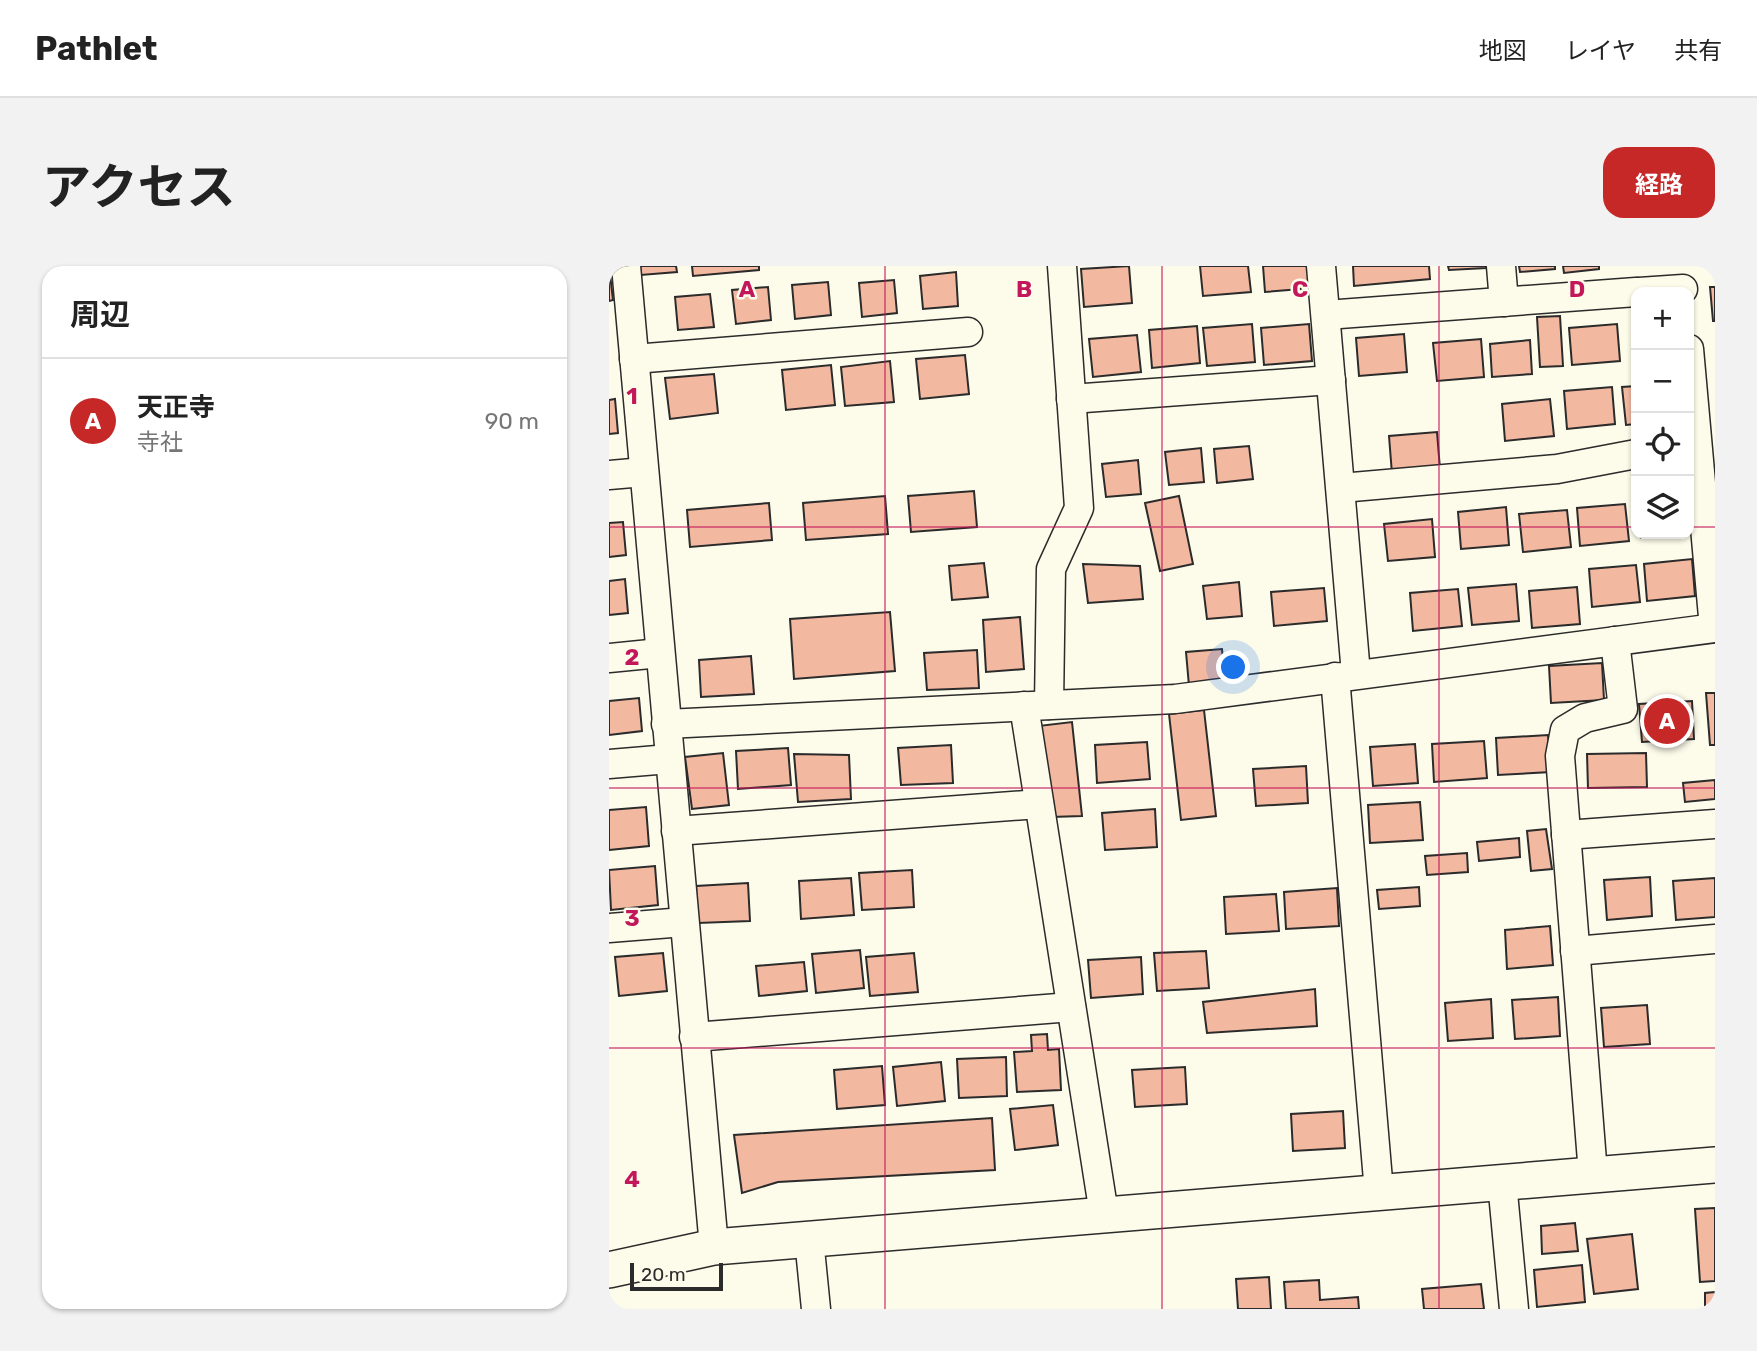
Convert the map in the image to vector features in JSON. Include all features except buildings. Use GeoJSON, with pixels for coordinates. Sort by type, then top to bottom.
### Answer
{"type":"FeatureCollection","features":[{"type":"Feature","properties":{"kind":"street"},"geometry":{"type":"LineString","coordinates":[[626,266],[714,1247]]}},
{"type":"Feature","properties":{"kind":"street"},"geometry":{"type":"LineString","coordinates":[[1062,266],[1079,508],[1051,569],[1036,706],[1039,804],[1104,1214]]}},
{"type":"Feature","properties":{"kind":"street"},"geometry":{"type":"LineString","coordinates":[[1321,266],[1341,488],[1346,675],[1379,1192]]}},
{"type":"Feature","properties":{"kind":"street"},"geometry":{"type":"LineString","coordinates":[[1501,266],[1504,302]]}},
{"type":"Feature","properties":{"kind":"street"},"geometry":{"type":"LineString","coordinates":[[1660,287],[1683,282]]}},
{"type":"Feature","properties":{"kind":"street"},"geometry":{"type":"LineString","coordinates":[[1325,315],[1631,293]]}},
{"type":"Feature","properties":{"kind":"street"},"geometry":{"type":"LineString","coordinates":[[634,359],[968,332]]}},
{"type":"Feature","properties":{"kind":"street"},"geometry":{"type":"LineString","coordinates":[[1689,350],[1704,406],[1694,440]]}},
{"type":"Feature","properties":{"kind":"street"},"geometry":{"type":"LineString","coordinates":[[1071,399],[1331,380]]}},
{"type":"Feature","properties":{"kind":"street"},"geometry":{"type":"LineString","coordinates":[[666,724],[1175,699],[1714,628],[1694,452]]}},
{"type":"Feature","properties":{"kind":"street"},"geometry":{"type":"LineString","coordinates":[[1341,488],[1557,469],[1631,455]]}},
{"type":"Feature","properties":{"kind":"street"},"geometry":{"type":"LineString","coordinates":[[609,475],[644,472]]}},
{"type":"Feature","properties":{"kind":"street"},"geometry":{"type":"LineString","coordinates":[[1593,1174],[1560,756],[1565,730],[1585,718],[1623,709],[1615,641]]}},
{"type":"Feature","properties":{"kind":"street"},"geometry":{"type":"LineString","coordinates":[[609,658],[660,653]]}},
{"type":"Feature","properties":{"kind":"street"},"geometry":{"type":"LineString","coordinates":[[609,764],[669,760]]}},
{"type":"Feature","properties":{"kind":"street"},"geometry":{"type":"LineString","coordinates":[[676,831],[1039,804]]}},
{"type":"Feature","properties":{"kind":"street"},"geometry":{"type":"LineString","coordinates":[[1566,835],[1715,824]]}},
{"type":"Feature","properties":{"kind":"street"},"geometry":{"type":"LineString","coordinates":[[609,928],[684,922]]}},
{"type":"Feature","properties":{"kind":"street"},"geometry":{"type":"LineString","coordinates":[[1575,951],[1715,939]]}},
{"type":"Feature","properties":{"kind":"street"},"geometry":{"type":"LineString","coordinates":[[694,1037],[1071,1007]]}},
{"type":"Feature","properties":{"kind":"street"},"geometry":{"type":"LineString","coordinates":[[609,1270],[714,1247],[1715,1165]]}},
{"type":"Feature","properties":{"kind":"street"},"geometry":{"type":"LineString","coordinates":[[1502,1182],[1514,1309]]}},
{"type":"Feature","properties":{"kind":"street"},"geometry":{"type":"LineString","coordinates":[[810,1238],[815,1309]]}},
{"type":"Feature","properties":{"kind":"place","name":"天正寺"},"geometry":{"type":"Point","coordinates":[1667,721]}}]}
